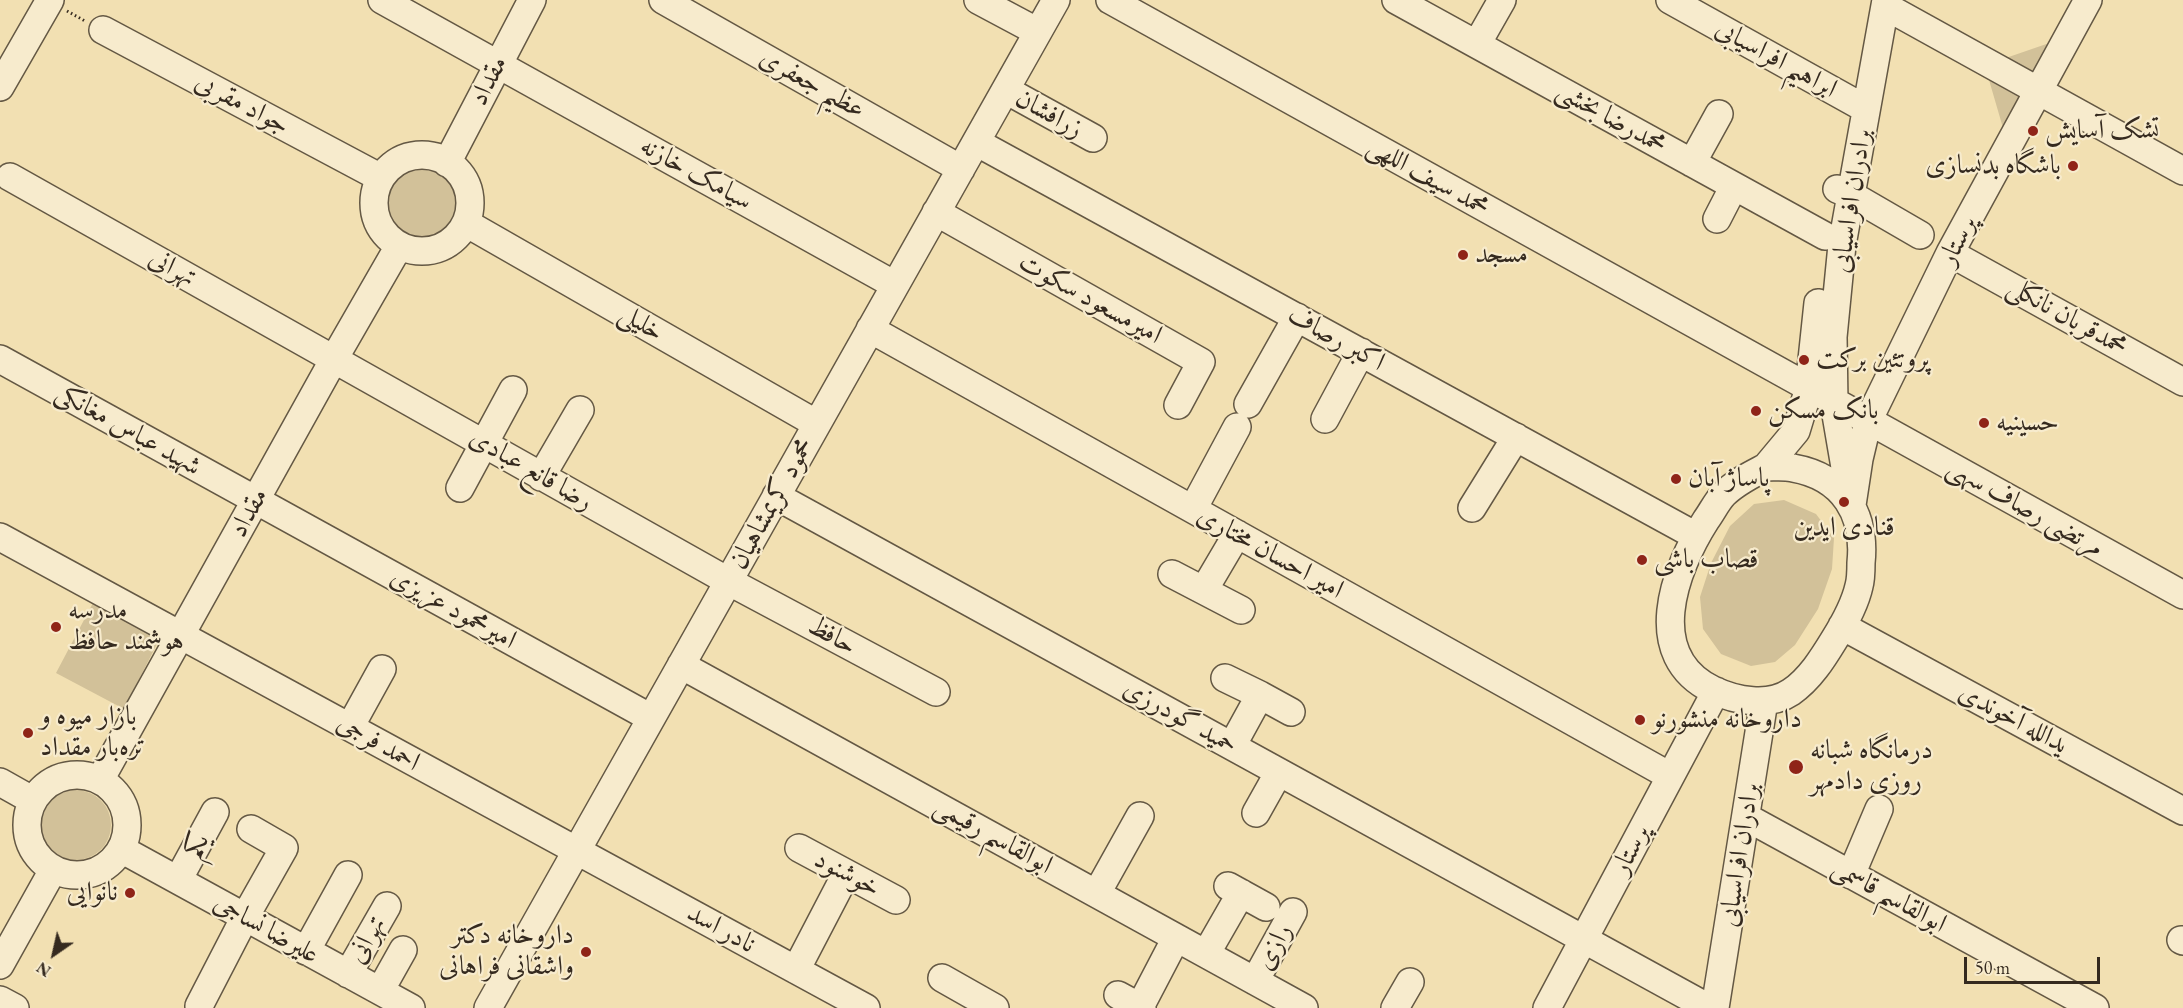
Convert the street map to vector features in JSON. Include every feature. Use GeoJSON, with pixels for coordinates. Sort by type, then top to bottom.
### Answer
{"type":"FeatureCollection","features":[{"type":"Feature","properties":{"kind":"street","name":"سیامک خازنه"},"geometry":{"type":"LineString","coordinates":[[382,0],[895,285]]}},
{"type":"Feature","properties":{"kind":"street","name":"مقداد"},"geometry":{"type":"LineString","coordinates":[[447,163],[532,0]]}},
{"type":"Feature","properties":{"kind":"street","name":"عظیم جعفری"},"geometry":{"type":"LineString","coordinates":[[663,0],[961,169]]}},
{"type":"Feature","properties":{"kind":"street"},"geometry":{"type":"LineString","coordinates":[[978,0],[1038,32]]}},
{"type":"Feature","properties":{"kind":"street","name":"محمود کریمشاهیان"},"geometry":{"type":"LineString","coordinates":[[488,1008],[1056,0]]}},
{"type":"Feature","properties":{"kind":"street","name":"محمد سیف اللهی"},"geometry":{"type":"LineString","coordinates":[[1110,0],[1834,403]]}},
{"type":"Feature","properties":{"kind":"street","name":"محمدرضا بخشی"},"geometry":{"type":"LineString","coordinates":[[1396,0],[1826,236]]}},
{"type":"Feature","properties":{"kind":"street"},"geometry":{"type":"LineString","coordinates":[[1477,44],[1502,0]]}},
{"type":"Feature","properties":{"kind":"street","name":"ابراهیم افراسیابی"},"geometry":{"type":"LineString","coordinates":[[1670,0],[1859,105]]}},
{"type":"Feature","properties":{"kind":"street","name":"پرستار"},"geometry":{"type":"LineString","coordinates":[[1852,505],[1859,459],[1868,422],[1950,253],[2088,0]]}},
{"type":"Feature","properties":{"kind":"street"},"geometry":{"type":"LineString","coordinates":[[0,87],[9,51],[49,1]]}},
{"type":"Feature","properties":{"kind":"street"},"geometry":{"type":"LineString","coordinates":[[1880,2],[2183,171]]}},
{"type":"Feature","properties":{"kind":"street","name":"برادران افراسیابی"},"geometry":{"type":"LineString","coordinates":[[1852,505],[1834,403],[1833,337],[1842,245],[1843,191],[1880,2]]}},
{"type":"Feature","properties":{"kind":"street","name":"جواد مقربی"},"geometry":{"type":"LineString","coordinates":[[103,30],[381,178]]}},
{"type":"Feature","properties":{"kind":"street","name":"زرافشان"},"geometry":{"type":"LineString","coordinates":[[1006,90],[1093,138]]}},
{"type":"Feature","properties":{"kind":"street"},"geometry":{"type":"LineString","coordinates":[[1692,163],[1719,114]]}},
{"type":"Feature","properties":{"kind":"street","name":"اکبر رصاف"},"geometry":{"type":"LineString","coordinates":[[976,142],[1696,536]]}},
{"type":"Feature","properties":{"kind":"street"},"geometry":{"type":"LineString","coordinates":[[418,155],[434,157],[447,163],[458,172],[465,183],[469,196],[466,223],[457,236],[430,251],[414,251],[399,246],[387,236],[378,223],[374,208],[375,192],[381,178],[390,166],[418,155]]}},
{"type":"Feature","properties":{"kind":"street","name":"تهرانی"},"geometry":{"type":"LineString","coordinates":[[10,177],[334,359]]}},
{"type":"Feature","properties":{"kind":"street"},"geometry":{"type":"LineString","coordinates":[[1718,219],[1734,186]]}},
{"type":"Feature","properties":{"kind":"street"},"geometry":{"type":"LineString","coordinates":[[1843,191],[1920,235]]}},
{"type":"Feature","properties":{"kind":"street","name":"برادران افراسیابی"},"geometry":{"type":"LineString","coordinates":[[1766,467],[1797,430],[1809,388],[1826,236],[1843,191]]}},
{"type":"Feature","properties":{"kind":"street","name":"امیرمسعود سکوت"},"geometry":{"type":"LineString","coordinates":[[936,213],[1201,362],[1178,405]]}},
{"type":"Feature","properties":{"kind":"street","name":"خلیلی"},"geometry":{"type":"LineString","coordinates":[[466,223],[817,424]]}},
{"type":"Feature","properties":{"kind":"street","name":"مقداد"},"geometry":{"type":"LineString","coordinates":[[100,780],[399,246]]}},
{"type":"Feature","properties":{"kind":"street","name":"محمدقربان نانکلی"},"geometry":{"type":"LineString","coordinates":[[1950,253],[2183,382]]}},
{"type":"Feature","properties":{"kind":"street"},"geometry":{"type":"LineString","coordinates":[[1193,509],[1297,317]]}},
{"type":"Feature","properties":{"kind":"street","name":"امیر احسان مختاری"},"geometry":{"type":"LineString","coordinates":[[870,329],[1670,776]]}},
{"type":"Feature","properties":{"kind":"street"},"geometry":{"type":"LineString","coordinates":[[1325,419],[1361,352]]}},
{"type":"Feature","properties":{"kind":"street","name":"شهید عباس مغانکی"},"geometry":{"type":"LineString","coordinates":[[0,359],[255,500]]}},
{"type":"Feature","properties":{"kind":"street","name":"رضا قانع عبادی"},"geometry":{"type":"LineString","coordinates":[[334,359],[728,581]]}},
{"type":"Feature","properties":{"kind":"street"},"geometry":{"type":"LineString","coordinates":[[460,488],[513,390]]}},
{"type":"Feature","properties":{"kind":"street","name":"مرتضی رصاف سهی"},"geometry":{"type":"LineString","coordinates":[[1834,403],[2183,595]]}},
{"type":"Feature","properties":{"kind":"street"},"geometry":{"type":"LineString","coordinates":[[542,477],[580,410]]}},
{"type":"Feature","properties":{"kind":"street"},"geometry":{"type":"LineString","coordinates":[[1472,508],[1516,437]]}},
{"type":"Feature","properties":{"kind":"street"},"geometry":{"type":"LineString","coordinates":[[1766,467],[1791,467],[1815,473],[1835,487],[1852,505],[1860,525],[1863,547],[1859,586],[1842,626],[1825,655],[1808,677],[1790,693],[1764,701],[1738,699],[1716,691],[1703,685],[1690,674],[1678,658],[1669,626],[1674,587],[1696,536],[1723,495],[1745,478],[1766,467]]}},
{"type":"Feature","properties":{"kind":"street","name":"حمید گودرزی"},"geometry":{"type":"LineString","coordinates":[[776,496],[1709,1008]]}},
{"type":"Feature","properties":{"kind":"street","name":"امیرمحمود عزیزی"},"geometry":{"type":"LineString","coordinates":[[255,500],[651,718]]}},
{"type":"Feature","properties":{"kind":"street"},"geometry":{"type":"LineString","coordinates":[[1204,591],[1237,534]]}},
{"type":"Feature","properties":{"kind":"street","name":"احمد فرجی"},"geometry":{"type":"LineString","coordinates":[[0,537],[576,851]]}},
{"type":"Feature","properties":{"kind":"street"},"geometry":{"type":"LineString","coordinates":[[1172,574],[1241,609]]}},
{"type":"Feature","properties":{"kind":"street","name":"حافظ"},"geometry":{"type":"LineString","coordinates":[[728,581],[936,692]]}},
{"type":"Feature","properties":{"kind":"street","name":"یدالله آخوندی"},"geometry":{"type":"LineString","coordinates":[[1842,626],[2183,811]]}},
{"type":"Feature","properties":{"kind":"street","name":"ابوالقاسم رقیمی"},"geometry":{"type":"LineString","coordinates":[[681,665],[1255,981],[1277,1002],[1304,1008]]}},
{"type":"Feature","properties":{"kind":"street"},"geometry":{"type":"LineString","coordinates":[[350,727],[382,669]]}},
{"type":"Feature","properties":{"kind":"street"},"geometry":{"type":"LineString","coordinates":[[1225,678],[1292,712]]}},
{"type":"Feature","properties":{"kind":"street","name":"پرستار"},"geometry":{"type":"LineString","coordinates":[[1547,1008],[1716,691]]}},
{"type":"Feature","properties":{"kind":"street"},"geometry":{"type":"LineString","coordinates":[[1232,746],[1260,695]]}},
{"type":"Feature","properties":{"kind":"street","name":"برادران افراسیابی"},"geometry":{"type":"LineString","coordinates":[[1715,1008],[1764,701]]}},
{"type":"Feature","properties":{"kind":"street"},"geometry":{"type":"LineString","coordinates":[[1256,813],[1279,772]]}},
{"type":"Feature","properties":{"kind":"street"},"geometry":{"type":"LineString","coordinates":[[85,775],[100,780],[113,790],[122,803],[127,818],[122,849],[112,862],[99,871],[68,875],[53,870],[40,860],[31,847],[26,831],[27,815],[32,800],[42,788],[62,777],[85,775]]}},
{"type":"Feature","properties":{"kind":"street"},"geometry":{"type":"LineString","coordinates":[[0,782],[32,800]]}},
{"type":"Feature","properties":{"kind":"street"},"geometry":{"type":"LineString","coordinates":[[1851,875],[1879,808]]}},
{"type":"Feature","properties":{"kind":"street","name":"یکم"},"geometry":{"type":"LineString","coordinates":[[178,880],[215,812]]}},
{"type":"Feature","properties":{"kind":"street"},"geometry":{"type":"LineString","coordinates":[[1097,893],[1140,816]]}},
{"type":"Feature","properties":{"kind":"street","name":"ابوالقاسم قاسمی"},"geometry":{"type":"LineString","coordinates":[[1746,818],[2095,1008]]}},
{"type":"Feature","properties":{"kind":"street"},"geometry":{"type":"LineString","coordinates":[[199,1006],[284,848],[251,829]]}},
{"type":"Feature","properties":{"kind":"street","name":"خوشنود"},"geometry":{"type":"LineString","coordinates":[[799,848],[896,900]]}},
{"type":"Feature","properties":{"kind":"street","name":"علیرضا نساجی"},"geometry":{"type":"LineString","coordinates":[[122,849],[411,1008]]}},
{"type":"Feature","properties":{"kind":"street","name":"نادر اسد"},"geometry":{"type":"LineString","coordinates":[[576,851],[866,1008]]}},
{"type":"Feature","properties":{"kind":"street"},"geometry":{"type":"LineString","coordinates":[[0,965],[9,928],[53,870]]}},
{"type":"Feature","properties":{"kind":"street"},"geometry":{"type":"LineString","coordinates":[[796,970],[846,874]]}},
{"type":"Feature","properties":{"kind":"street"},"geometry":{"type":"LineString","coordinates":[[306,951],[348,875]]}},
{"type":"Feature","properties":{"kind":"street"},"geometry":{"type":"LineString","coordinates":[[1206,954],[1235,889],[1266,907]]}},
{"type":"Feature","properties":{"kind":"street","name":"تهرانی"},"geometry":{"type":"LineString","coordinates":[[348,974],[387,906]]}},
{"type":"Feature","properties":{"kind":"street","name":"رازی"},"geometry":{"type":"LineString","coordinates":[[1255,981],[1293,912]]}},
{"type":"Feature","properties":{"kind":"street"},"geometry":{"type":"LineString","coordinates":[[1133,1004],[1176,938]]}},
{"type":"Feature","properties":{"kind":"street"},"geometry":{"type":"LineString","coordinates":[[380,991],[403,950]]}},
{"type":"Feature","properties":{"kind":"street"},"geometry":{"type":"LineString","coordinates":[[942,978],[967,1001],[995,1008]]}},
{"type":"Feature","properties":{"kind":"street"},"geometry":{"type":"LineString","coordinates":[[1395,1008],[1410,982]]}},
{"type":"Feature","properties":{"kind":"street"},"geometry":{"type":"LineString","coordinates":[[0,1000],[15,1008]]}},
{"type":"Feature","properties":{"kind":"path"},"geometry":{"type":"LineString","coordinates":[[49,1],[103,30]]}},
{"type":"Feature","properties":{"kind":"shaded area"},"geometry":{"type":"Polygon","coordinates":[[[2058,40],[2036,79],[2000,60],[2058,40]]]}},
{"type":"Feature","properties":{"kind":"shaded area"},"geometry":{"type":"Polygon","coordinates":[[[1987,73],[2021,94],[2003,128],[1987,73]]]}},
{"type":"Feature","properties":{"kind":"shaded area"},"geometry":{"type":"Polygon","coordinates":[[[413,163],[429,163],[450,174],[461,195],[461,211],[450,232],[429,243],[413,243],[399,237],[387,225],[381,211],[381,195],[387,181],[399,169],[413,163]]]}},
{"type":"Feature","properties":{"kind":"shaded area"},"geometry":{"type":"Polygon","coordinates":[[[1784,500],[1816,514],[1834,538],[1832,569],[1818,609],[1795,645],[1775,662],[1751,666],[1721,654],[1703,629],[1700,597],[1711,563],[1730,526],[1754,504],[1784,500]]]}},
{"type":"Feature","properties":{"kind":"shaded area"},"geometry":{"type":"Polygon","coordinates":[[[94,601],[161,636],[124,709],[56,673],[94,601]]]}},
{"type":"Feature","properties":{"kind":"shaded area"},"geometry":{"type":"Polygon","coordinates":[[[83,790],[96,796],[105,805],[109,811],[111,825],[109,839],[101,850],[90,858],[69,860],[51,850],[43,839],[41,818],[51,800],[62,792],[83,790]]]}},
{"type":"Feature","properties":{"kind":"place","name":"تشک آسایش"},"geometry":{"type":"Point","coordinates":[2033,131]}},
{"type":"Feature","properties":{"kind":"place","name":"باشگاه بدنسازی"},"geometry":{"type":"Point","coordinates":[2073,166]}},
{"type":"Feature","properties":{"kind":"place","name":"مسجد"},"geometry":{"type":"Point","coordinates":[1463,255]}},
{"type":"Feature","properties":{"kind":"place","name":"پروتئین برکت"},"geometry":{"type":"Point","coordinates":[1804,360]}},
{"type":"Feature","properties":{"kind":"place","name":"بانک مسکن"},"geometry":{"type":"Point","coordinates":[1756,411]}},
{"type":"Feature","properties":{"kind":"place","name":"حسینیه"},"geometry":{"type":"Point","coordinates":[1984,423]}},
{"type":"Feature","properties":{"kind":"place","name":"پاساژ آبان"},"geometry":{"type":"Point","coordinates":[1676,479]}},
{"type":"Feature","properties":{"kind":"place","name":"قنادی ایدین"},"geometry":{"type":"Point","coordinates":[1844,502]}},
{"type":"Feature","properties":{"kind":"place","name":"قصاب باشی"},"geometry":{"type":"Point","coordinates":[1642,560]}},
{"type":"Feature","properties":{"kind":"place","name":"مدرسه هوشمند حافظ"},"geometry":{"type":"Point","coordinates":[56,627]}},
{"type":"Feature","properties":{"kind":"place","name":"داروخانه منشورنو"},"geometry":{"type":"Point","coordinates":[1640,720]}},
{"type":"Feature","properties":{"kind":"place","name":"بازار میوه و تره‌بار مقداد"},"geometry":{"type":"Point","coordinates":[28,733]}},
{"type":"Feature","properties":{"kind":"place","name":"درمانگاه شبانه روزی دادمهر"},"geometry":{"type":"Point","coordinates":[1796,767]}},
{"type":"Feature","properties":{"kind":"place","name":"نانوایی"},"geometry":{"type":"Point","coordinates":[130,893]}},
{"type":"Feature","properties":{"kind":"place","name":"داروخانه دکتر واشقانی فراهانی"},"geometry":{"type":"Point","coordinates":[586,952]}}]}
